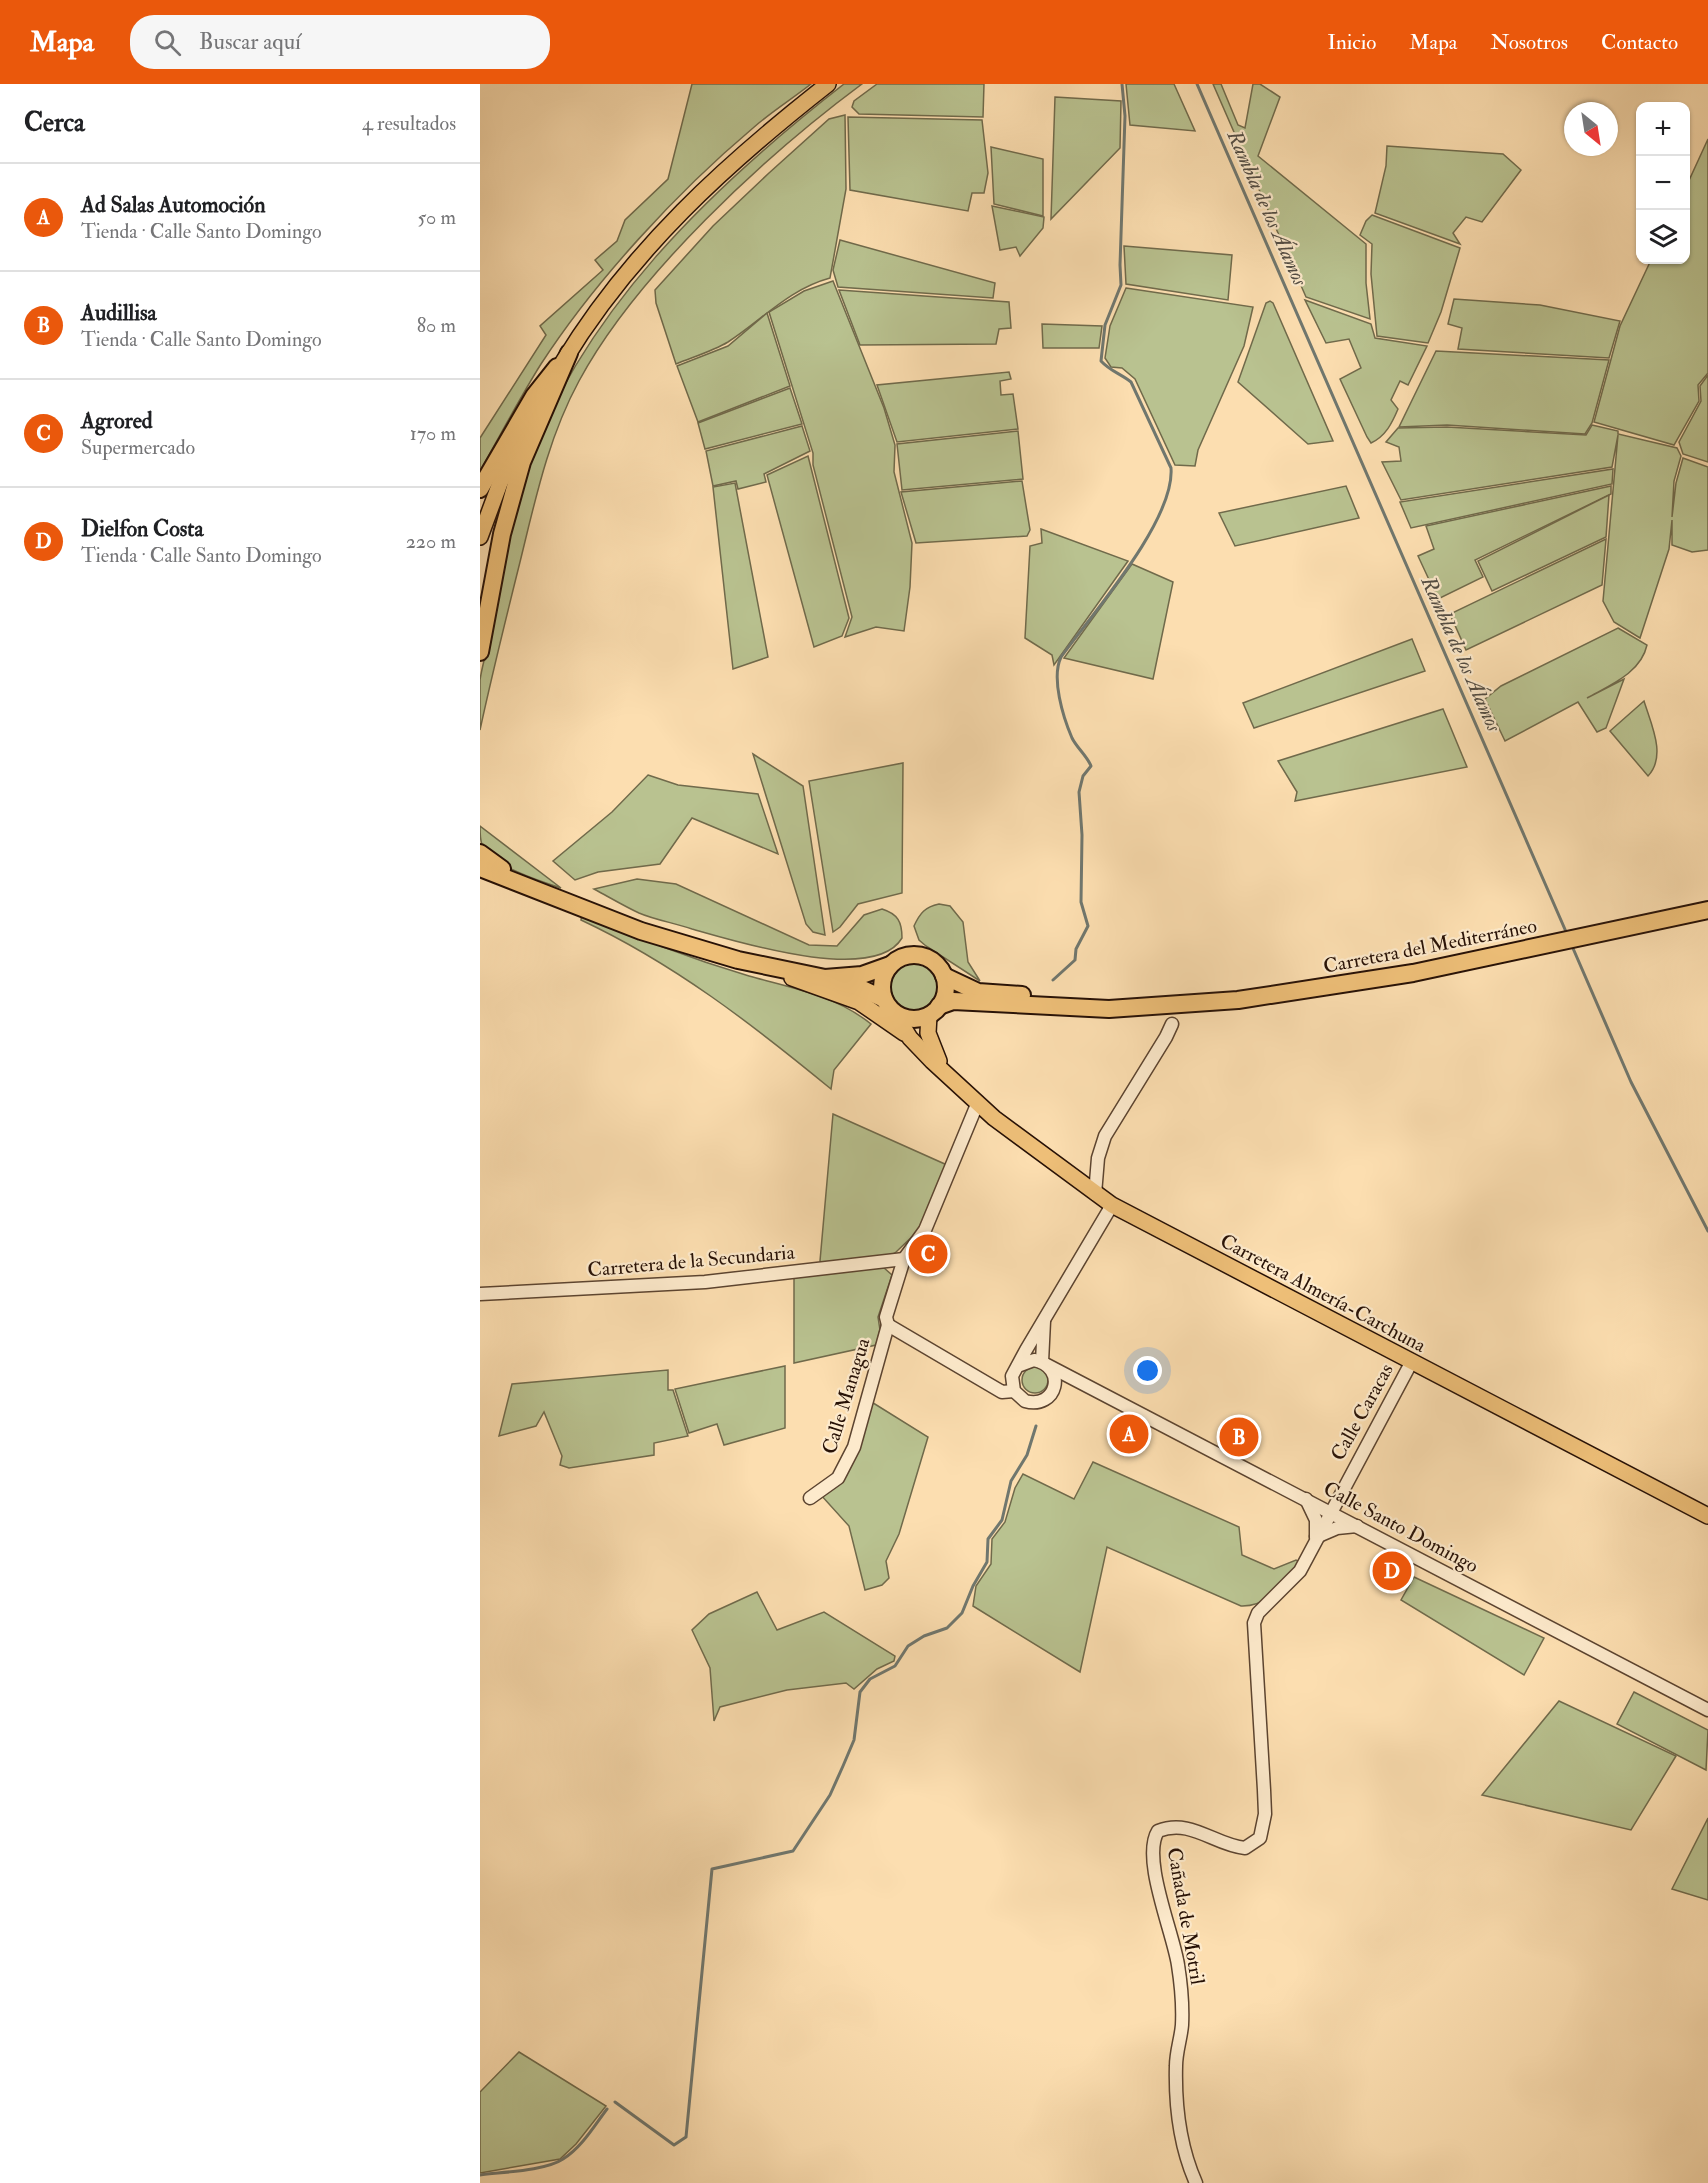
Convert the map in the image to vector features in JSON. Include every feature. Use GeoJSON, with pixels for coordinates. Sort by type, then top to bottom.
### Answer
{"type":"FeatureCollection","features":[{"type":"Feature","properties":{"kind":"highway"},"geometry":{"type":"LineString","coordinates":[[480,489],[534,396],[569,353]]}},
{"type":"Feature","properties":{"kind":"highway"},"geometry":{"type":"LineString","coordinates":[[480,652],[502,534],[522,462],[569,353]]}},
{"type":"Feature","properties":{"kind":"highway"},"geometry":{"type":"LineString","coordinates":[[480,853],[522,883]]}},
{"type":"Feature","properties":{"kind":"highway"},"geometry":{"type":"LineString","coordinates":[[480,868],[641,931],[738,960],[758,962],[858,987],[911,1019],[934,1010],[944,997],[944,976],[939,967],[923,956],[904,956],[890,965],[862,975],[825,978]]}},
{"type":"Feature","properties":{"kind":"highway","name":"Carretera del Mediterráneo"},"geometry":{"type":"LineString","coordinates":[[934,1010],[953,1001],[1109,1010],[1238,1000],[1308,991],[1413,973],[1708,910]]}},
{"type":"Feature","properties":{"kind":"highway"},"geometry":{"type":"LineString","coordinates":[[889,1006],[882,981],[890,965]]}},
{"type":"Feature","properties":{"kind":"highway","name":"Carretera del Mediterráneo"},"geometry":{"type":"LineString","coordinates":[[944,976],[978,992],[1157,1005]]}},
{"type":"Feature","properties":{"kind":"main road"},"geometry":{"type":"LineString","coordinates":[[480,537],[519,442],[569,353],[630,267],[673,220],[745,151],[828,84]]}},
{"type":"Feature","properties":{"kind":"main road"},"geometry":{"type":"LineString","coordinates":[[738,960],[757,970],[808,983],[859,1002],[910,1038]]}},
{"type":"Feature","properties":{"kind":"main road"},"geometry":{"type":"LineString","coordinates":[[889,1006],[910,1038]]}},
{"type":"Feature","properties":{"kind":"main road"},"geometry":{"type":"LineString","coordinates":[[934,1010],[930,1040],[943,1069]]}},
{"type":"Feature","properties":{"kind":"main road","name":"Carretera Almería-Carchuna"},"geometry":{"type":"LineString","coordinates":[[910,1038],[1008,1129],[1112,1205],[1708,1516]]}},
{"type":"Feature","properties":{"kind":"street"},"geometry":{"type":"LineString","coordinates":[[1095,1194],[1098,1158],[1105,1136],[1172,1024]]}},
{"type":"Feature","properties":{"kind":"street"},"geometry":{"type":"LineString","coordinates":[[888,1326],[886,1317],[904,1259],[925,1230],[978,1102]]}},
{"type":"Feature","properties":{"kind":"street"},"geometry":{"type":"LineString","coordinates":[[1018,1366],[1034,1360],[1045,1363],[1053,1372],[1055,1382],[1053,1391],[1042,1401],[1025,1401],[1014,1391],[1012,1376],[1112,1205]]}},
{"type":"Feature","properties":{"kind":"street","name":"Carretera de la Secundaria"},"geometry":{"type":"LineString","coordinates":[[480,1294],[705,1282],[904,1259]]}},
{"type":"Feature","properties":{"kind":"street"},"geometry":{"type":"LineString","coordinates":[[1045,1319],[1045,1363]]}},
{"type":"Feature","properties":{"kind":"street","name":"Calle Managua"},"geometry":{"type":"LineString","coordinates":[[810,1498],[838,1478],[846,1466],[854,1447],[888,1326],[1002,1392],[1014,1391]]}},
{"type":"Feature","properties":{"kind":"street","name":"Calle Santo Domingo"},"geometry":{"type":"LineString","coordinates":[[1045,1363],[1708,1710]]}},
{"type":"Feature","properties":{"kind":"street","name":"Calle Caracas"},"geometry":{"type":"LineString","coordinates":[[1330,1512],[1411,1363]]}},
{"type":"Feature","properties":{"kind":"street"},"geometry":{"type":"LineString","coordinates":[[1055,1382],[1074,1380]]}},
{"type":"Feature","properties":{"kind":"street"},"geometry":{"type":"LineString","coordinates":[[1343,1488],[1328,1498],[1306,1499],[1316,1520],[1316,1538],[1337,1528],[1357,1526]]}},
{"type":"Feature","properties":{"kind":"street"},"geometry":{"type":"LineString","coordinates":[[1343,1488],[1343,1510],[1357,1526]]}},
{"type":"Feature","properties":{"kind":"street","name":"Cañada de Motril"},"geometry":{"type":"LineString","coordinates":[[1196,2183],[1188,2164],[1178,2109],[1176,2064],[1182,2025],[1180,1988],[1172,1935],[1157,1882],[1152,1849],[1154,1838],[1158,1831],[1179,1826],[1192,1828],[1235,1847],[1245,1848],[1260,1838],[1265,1814],[1254,1623],[1258,1613],[1300,1571],[1330,1512]]}},
{"type":"Feature","properties":{"kind":"green space"},"geometry":{"type":"Polygon","coordinates":[[[692,84],[811,84],[760,122],[695,180],[612,270],[586,301],[541,364],[480,471],[480,438],[546,335],[540,326],[603,270],[595,260],[617,241],[625,220],[668,179],[692,84]]]}},
{"type":"Feature","properties":{"kind":"green space"},"geometry":{"type":"Polygon","coordinates":[[[844,84],[862,84],[785,146],[705,220],[634,300],[579,381],[559,425],[544,470],[480,730],[480,680],[493,626],[514,511],[524,476],[548,417],[579,360],[615,307],[656,257],[700,210],[746,165],[844,84]]]}},
{"type":"Feature","properties":{"kind":"green space"},"geometry":{"type":"Polygon","coordinates":[[[877,84],[984,84],[983,117],[859,114],[852,107],[854,101],[877,84]]]}},
{"type":"Feature","properties":{"kind":"green space"},"geometry":{"type":"Polygon","coordinates":[[[1126,84],[1174,84],[1195,131],[1130,125],[1126,84]]]}},
{"type":"Feature","properties":{"kind":"green space"},"geometry":{"type":"Polygon","coordinates":[[[1213,84],[1221,84],[1238,125],[1245,128],[1253,84],[1260,84],[1280,97],[1258,156],[1366,244],[1366,283],[1370,319],[1306,297],[1213,84]]]}},
{"type":"Feature","properties":{"kind":"green space"},"geometry":{"type":"Polygon","coordinates":[[[1055,97],[1121,101],[1120,148],[1051,219],[1055,97]]]}},
{"type":"Feature","properties":{"kind":"green space"},"geometry":{"type":"Polygon","coordinates":[[[845,115],[846,189],[830,278],[789,297],[728,342],[676,364],[656,303],[655,290],[713,226],[769,173],[829,119],[845,115]]]}},
{"type":"Feature","properties":{"kind":"green space"},"geometry":{"type":"Polygon","coordinates":[[[848,117],[982,120],[988,173],[984,193],[972,193],[968,211],[850,190],[848,117]]]}},
{"type":"Feature","properties":{"kind":"green space"},"geometry":{"type":"Polygon","coordinates":[[[1708,139],[1708,373],[1698,385],[1699,401],[1674,445],[1594,422],[1620,326],[1649,264],[1690,264],[1690,178],[1708,139]]]}},
{"type":"Feature","properties":{"kind":"green space"},"geometry":{"type":"Polygon","coordinates":[[[1387,146],[1503,154],[1521,170],[1482,222],[1466,217],[1453,233],[1460,244],[1375,213],[1386,166],[1387,146]]]}},
{"type":"Feature","properties":{"kind":"green space"},"geometry":{"type":"Polygon","coordinates":[[[991,147],[1043,159],[1043,216],[994,204],[991,147]]]}},
{"type":"Feature","properties":{"kind":"green space"},"geometry":{"type":"Polygon","coordinates":[[[992,206],[1044,217],[1043,228],[1020,256],[1016,247],[1000,250],[992,206]]]}},
{"type":"Feature","properties":{"kind":"green space"},"geometry":{"type":"Polygon","coordinates":[[[1372,215],[1460,248],[1441,312],[1428,343],[1377,336],[1371,274],[1372,244],[1360,235],[1366,221],[1372,215]]]}},
{"type":"Feature","properties":{"kind":"green space"},"geometry":{"type":"Polygon","coordinates":[[[840,240],[995,283],[993,298],[838,287],[833,270],[840,240]]]}},
{"type":"Feature","properties":{"kind":"green space"},"geometry":{"type":"Polygon","coordinates":[[[1124,246],[1232,255],[1228,300],[1126,284],[1124,246]]]}},
{"type":"Feature","properties":{"kind":"green space"},"geometry":{"type":"Polygon","coordinates":[[[833,281],[884,408],[895,445],[894,472],[912,543],[910,587],[904,631],[876,627],[845,637],[852,617],[813,465],[813,453],[769,312],[804,291],[833,281]]]}},
{"type":"Feature","properties":{"kind":"green space"},"geometry":{"type":"Polygon","coordinates":[[[1126,288],[1253,307],[1244,346],[1198,450],[1195,466],[1175,465],[1135,379],[1122,368],[1111,367],[1105,358],[1110,326],[1126,288]]]}},
{"type":"Feature","properties":{"kind":"green space"},"geometry":{"type":"Polygon","coordinates":[[[839,290],[1009,302],[1011,328],[999,329],[996,344],[860,345],[839,290]]]}},
{"type":"Feature","properties":{"kind":"green space"},"geometry":{"type":"Polygon","coordinates":[[[1454,299],[1540,305],[1620,321],[1609,358],[1458,349],[1462,328],[1448,324],[1454,299]]]}},
{"type":"Feature","properties":{"kind":"green space"},"geometry":{"type":"Polygon","coordinates":[[[1305,300],[1371,324],[1375,338],[1427,346],[1408,385],[1400,381],[1391,400],[1398,409],[1391,424],[1381,437],[1371,443],[1340,379],[1361,368],[1349,339],[1326,343],[1305,300]]]}},
{"type":"Feature","properties":{"kind":"green space"},"geometry":{"type":"Polygon","coordinates":[[[1270,301],[1273,303],[1333,441],[1308,444],[1238,382],[1266,303],[1270,301]]]}},
{"type":"Feature","properties":{"kind":"green space"},"geometry":{"type":"Polygon","coordinates":[[[767,313],[790,386],[698,422],[677,366],[728,346],[767,313]]]}},
{"type":"Feature","properties":{"kind":"green space"},"geometry":{"type":"Polygon","coordinates":[[[1042,324],[1102,326],[1099,348],[1043,348],[1042,324]]]}},
{"type":"Feature","properties":{"kind":"green space"},"geometry":{"type":"Polygon","coordinates":[[[1436,351],[1609,360],[1592,423],[1585,434],[1447,425],[1399,427],[1436,351]]]}},
{"type":"Feature","properties":{"kind":"green space"},"geometry":{"type":"Polygon","coordinates":[[[1009,372],[1011,379],[1000,381],[1001,395],[1013,394],[1018,429],[897,442],[877,385],[1009,372]]]}},
{"type":"Feature","properties":{"kind":"green space"},"geometry":{"type":"Polygon","coordinates":[[[1708,375],[1708,462],[1683,454],[1679,442],[1701,401],[1700,386],[1708,375]]]}},
{"type":"Feature","properties":{"kind":"green space"},"geometry":{"type":"Polygon","coordinates":[[[790,388],[802,424],[705,449],[698,423],[790,388]]]}},
{"type":"Feature","properties":{"kind":"green space"},"geometry":{"type":"Polygon","coordinates":[[[1592,425],[1618,431],[1618,434],[1677,448],[1681,456],[1674,481],[1672,517],[1676,483],[1683,458],[1708,467],[1708,550],[1692,552],[1672,545],[1672,520],[1669,549],[1640,638],[1614,622],[1603,601],[1618,435],[1612,467],[1401,500],[1382,462],[1401,461],[1399,447],[1386,442],[1398,428],[1447,427],[1586,435],[1592,425]]]}},
{"type":"Feature","properties":{"kind":"green space"},"geometry":{"type":"Polygon","coordinates":[[[802,426],[810,451],[764,474],[766,482],[738,489],[736,481],[713,486],[706,451],[802,426]]]}},
{"type":"Feature","properties":{"kind":"green space"},"geometry":{"type":"Polygon","coordinates":[[[1018,431],[1023,479],[902,490],[897,444],[1018,431]]]}},
{"type":"Feature","properties":{"kind":"green space"},"geometry":{"type":"Polygon","coordinates":[[[808,456],[849,618],[842,636],[814,647],[767,475],[808,456]]]}},
{"type":"Feature","properties":{"kind":"green space"},"geometry":{"type":"Polygon","coordinates":[[[1613,469],[1612,484],[1411,528],[1400,502],[1613,469]]]}},
{"type":"Feature","properties":{"kind":"green space"},"geometry":{"type":"Polygon","coordinates":[[[1022,481],[1030,530],[1027,536],[916,543],[901,492],[1022,481]]]}},
{"type":"Feature","properties":{"kind":"green space"},"geometry":{"type":"Polygon","coordinates":[[[735,483],[768,657],[733,669],[713,487],[735,483]]]}},
{"type":"Feature","properties":{"kind":"green space"},"geometry":{"type":"Polygon","coordinates":[[[1346,486],[1359,518],[1235,546],[1219,513],[1346,486]]]}},
{"type":"Feature","properties":{"kind":"green space"},"geometry":{"type":"Polygon","coordinates":[[[1611,486],[1611,494],[1475,560],[1483,577],[1438,599],[1418,556],[1434,549],[1426,526],[1611,486]]]}},
{"type":"Feature","properties":{"kind":"green space"},"geometry":{"type":"Polygon","coordinates":[[[1609,495],[1606,537],[1492,591],[1478,561],[1609,495]]]}},
{"type":"Feature","properties":{"kind":"green space"},"geometry":{"type":"Polygon","coordinates":[[[1041,529],[1128,561],[1054,665],[1052,655],[1025,638],[1030,546],[1042,543],[1041,529]]]}},
{"type":"Feature","properties":{"kind":"green space"},"geometry":{"type":"Polygon","coordinates":[[[1606,539],[1602,585],[1466,650],[1450,614],[1606,539]]]}},
{"type":"Feature","properties":{"kind":"green space"},"geometry":{"type":"Polygon","coordinates":[[[1132,564],[1173,582],[1153,679],[1064,658],[1132,564]]]}},
{"type":"Feature","properties":{"kind":"green space"},"geometry":{"type":"Polygon","coordinates":[[[1618,628],[1647,645],[1644,655],[1631,671],[1615,683],[1587,698],[1624,679],[1606,728],[1597,732],[1578,702],[1505,741],[1485,699],[1501,686],[1618,628]]]}},
{"type":"Feature","properties":{"kind":"green space"},"geometry":{"type":"Polygon","coordinates":[[[1412,639],[1425,671],[1254,728],[1243,703],[1412,639]]]}},
{"type":"Feature","properties":{"kind":"green space"},"geometry":{"type":"Polygon","coordinates":[[[1644,701],[1657,750],[1654,768],[1648,776],[1610,731],[1644,701]]]}},
{"type":"Feature","properties":{"kind":"green space"},"geometry":{"type":"Polygon","coordinates":[[[1443,709],[1467,767],[1295,801],[1297,792],[1278,761],[1443,709]]]}},
{"type":"Feature","properties":{"kind":"green space"},"geometry":{"type":"Polygon","coordinates":[[[753,754],[803,786],[825,935],[813,932],[806,924],[753,754]]]}},
{"type":"Feature","properties":{"kind":"green space"},"geometry":{"type":"Polygon","coordinates":[[[903,763],[902,893],[858,904],[840,927],[833,932],[809,781],[903,763]]]}},
{"type":"Feature","properties":{"kind":"green space"},"geometry":{"type":"Polygon","coordinates":[[[648,775],[678,785],[758,794],[778,854],[692,818],[660,864],[598,872],[575,880],[553,861],[612,812],[648,775]]]}},
{"type":"Feature","properties":{"kind":"green space"},"geometry":{"type":"Polygon","coordinates":[[[480,826],[561,888],[517,872],[495,860],[482,845],[480,826]]]}},
{"type":"Feature","properties":{"kind":"green space"},"geometry":{"type":"Polygon","coordinates":[[[637,879],[676,884],[809,945],[837,946],[864,915],[882,909],[892,913],[898,919],[902,938],[887,952],[863,958],[835,959],[803,956],[770,950],[652,918],[594,889],[637,879]]]}},
{"type":"Feature","properties":{"kind":"green space"},"geometry":{"type":"Polygon","coordinates":[[[939,904],[950,906],[963,922],[968,962],[980,981],[919,940],[914,926],[916,921],[927,909],[939,904]]]}},
{"type":"Feature","properties":{"kind":"green space"},"geometry":{"type":"Polygon","coordinates":[[[582,913],[685,955],[828,999],[871,1024],[834,1070],[831,1089],[711,996],[648,955],[581,920],[582,913]]]}},
{"type":"Feature","properties":{"kind":"green space"},"geometry":{"type":"Polygon","coordinates":[[[910,963],[920,963],[932,970],[939,982],[939,992],[932,1004],[920,1011],[910,1011],[895,1000],[891,992],[891,982],[902,967],[910,963]]]}},
{"type":"Feature","properties":{"kind":"green space"},"geometry":{"type":"Polygon","coordinates":[[[833,1114],[947,1165],[918,1231],[889,1256],[824,1264],[820,1261],[833,1114]]]}},
{"type":"Feature","properties":{"kind":"green space"},"geometry":{"type":"Polygon","coordinates":[[[883,1267],[892,1275],[878,1317],[880,1330],[876,1345],[794,1363],[794,1275],[883,1267]]]}},
{"type":"Feature","properties":{"kind":"green space"},"geometry":{"type":"Polygon","coordinates":[[[785,1366],[785,1428],[724,1445],[717,1424],[689,1433],[675,1389],[785,1366]]]}},
{"type":"Feature","properties":{"kind":"green space"},"geometry":{"type":"Polygon","coordinates":[[[1035,1367],[1044,1371],[1048,1380],[1044,1389],[1035,1393],[1026,1389],[1022,1380],[1026,1371],[1035,1367]]]}},
{"type":"Feature","properties":{"kind":"green space"},"geometry":{"type":"Polygon","coordinates":[[[668,1370],[668,1390],[673,1390],[688,1436],[654,1443],[654,1455],[569,1468],[560,1465],[562,1456],[544,1412],[536,1426],[499,1436],[512,1384],[668,1370]]]}},
{"type":"Feature","properties":{"kind":"green space"},"geometry":{"type":"Polygon","coordinates":[[[870,1401],[928,1437],[899,1534],[886,1561],[889,1578],[882,1585],[865,1590],[849,1526],[820,1494],[844,1480],[867,1417],[870,1401]]]}},
{"type":"Feature","properties":{"kind":"green space"},"geometry":{"type":"Polygon","coordinates":[[[1093,1462],[1239,1527],[1242,1555],[1274,1569],[1296,1560],[1300,1562],[1268,1598],[1251,1605],[1241,1606],[1107,1547],[1080,1672],[973,1606],[976,1586],[991,1564],[992,1539],[1005,1522],[1015,1488],[1023,1474],[1074,1499],[1093,1462]]]}},
{"type":"Feature","properties":{"kind":"green space"},"geometry":{"type":"Polygon","coordinates":[[[1414,1577],[1544,1638],[1524,1675],[1401,1600],[1414,1577]]]}},
{"type":"Feature","properties":{"kind":"green space"},"geometry":{"type":"Polygon","coordinates":[[[757,1592],[777,1630],[824,1612],[895,1656],[894,1661],[877,1669],[854,1689],[846,1683],[787,1690],[720,1707],[714,1721],[710,1668],[692,1630],[709,1614],[757,1592]]]}},
{"type":"Feature","properties":{"kind":"green space"},"geometry":{"type":"Polygon","coordinates":[[[1634,1692],[1708,1730],[1706,1770],[1617,1724],[1634,1692]]]}},
{"type":"Feature","properties":{"kind":"green space"},"geometry":{"type":"Polygon","coordinates":[[[1559,1701],[1676,1756],[1631,1830],[1482,1795],[1559,1701]]]}},
{"type":"Feature","properties":{"kind":"green space"},"geometry":{"type":"Polygon","coordinates":[[[1708,1818],[1708,1900],[1672,1889],[1708,1818]]]}},
{"type":"Feature","properties":{"kind":"green space"},"geometry":{"type":"Polygon","coordinates":[[[519,2052],[606,2106],[576,2144],[560,2159],[480,2173],[480,2092],[519,2052]]]}},
{"type":"Feature","properties":{"kind":"waterway"},"geometry":{"type":"LineString","coordinates":[[1053,980],[1075,960],[1076,949],[1088,926],[1081,902],[1082,835],[1079,792],[1083,776],[1091,766],[1072,738],[1065,719],[1059,698],[1058,666],[1061,657],[1111,592],[1146,539],[1160,513],[1169,489],[1171,468],[1131,382],[1101,361],[1105,325],[1121,285],[1125,116],[1122,84]]}},
{"type":"Feature","properties":{"kind":"waterway","name":"Rambla de los Álamos"},"geometry":{"type":"LineString","coordinates":[[1197,84],[1567,934]]}},
{"type":"Feature","properties":{"kind":"waterway","name":"Rambla de los Álamos"},"geometry":{"type":"LineString","coordinates":[[1572,946],[1631,1082],[1708,1231]]}},
{"type":"Feature","properties":{"kind":"waterway"},"geometry":{"type":"LineString","coordinates":[[615,2102],[674,2145],[686,2137],[712,1869],[793,1851],[830,1795],[854,1740],[860,1692],[870,1679],[895,1666],[908,1646],[924,1636],[947,1628],[962,1613],[973,1586],[987,1562],[988,1539],[1002,1520],[1011,1481],[1027,1455],[1036,1426]]}},
{"type":"Feature","properties":{"kind":"waterway"},"geometry":{"type":"LineString","coordinates":[[480,2175],[535,2169],[563,2159],[582,2142],[607,2109]]}},
{"type":"Feature","properties":{"kind":"place","name":"Agrored"},"geometry":{"type":"Point","coordinates":[928,1254]}},
{"type":"Feature","properties":{"kind":"place","name":"Ad Salas Automoción"},"geometry":{"type":"Point","coordinates":[1129,1434]}},
{"type":"Feature","properties":{"kind":"place","name":"Audillisa"},"geometry":{"type":"Point","coordinates":[1239,1437]}},
{"type":"Feature","properties":{"kind":"place","name":"Dielfon Costa"},"geometry":{"type":"Point","coordinates":[1392,1571]}}]}
